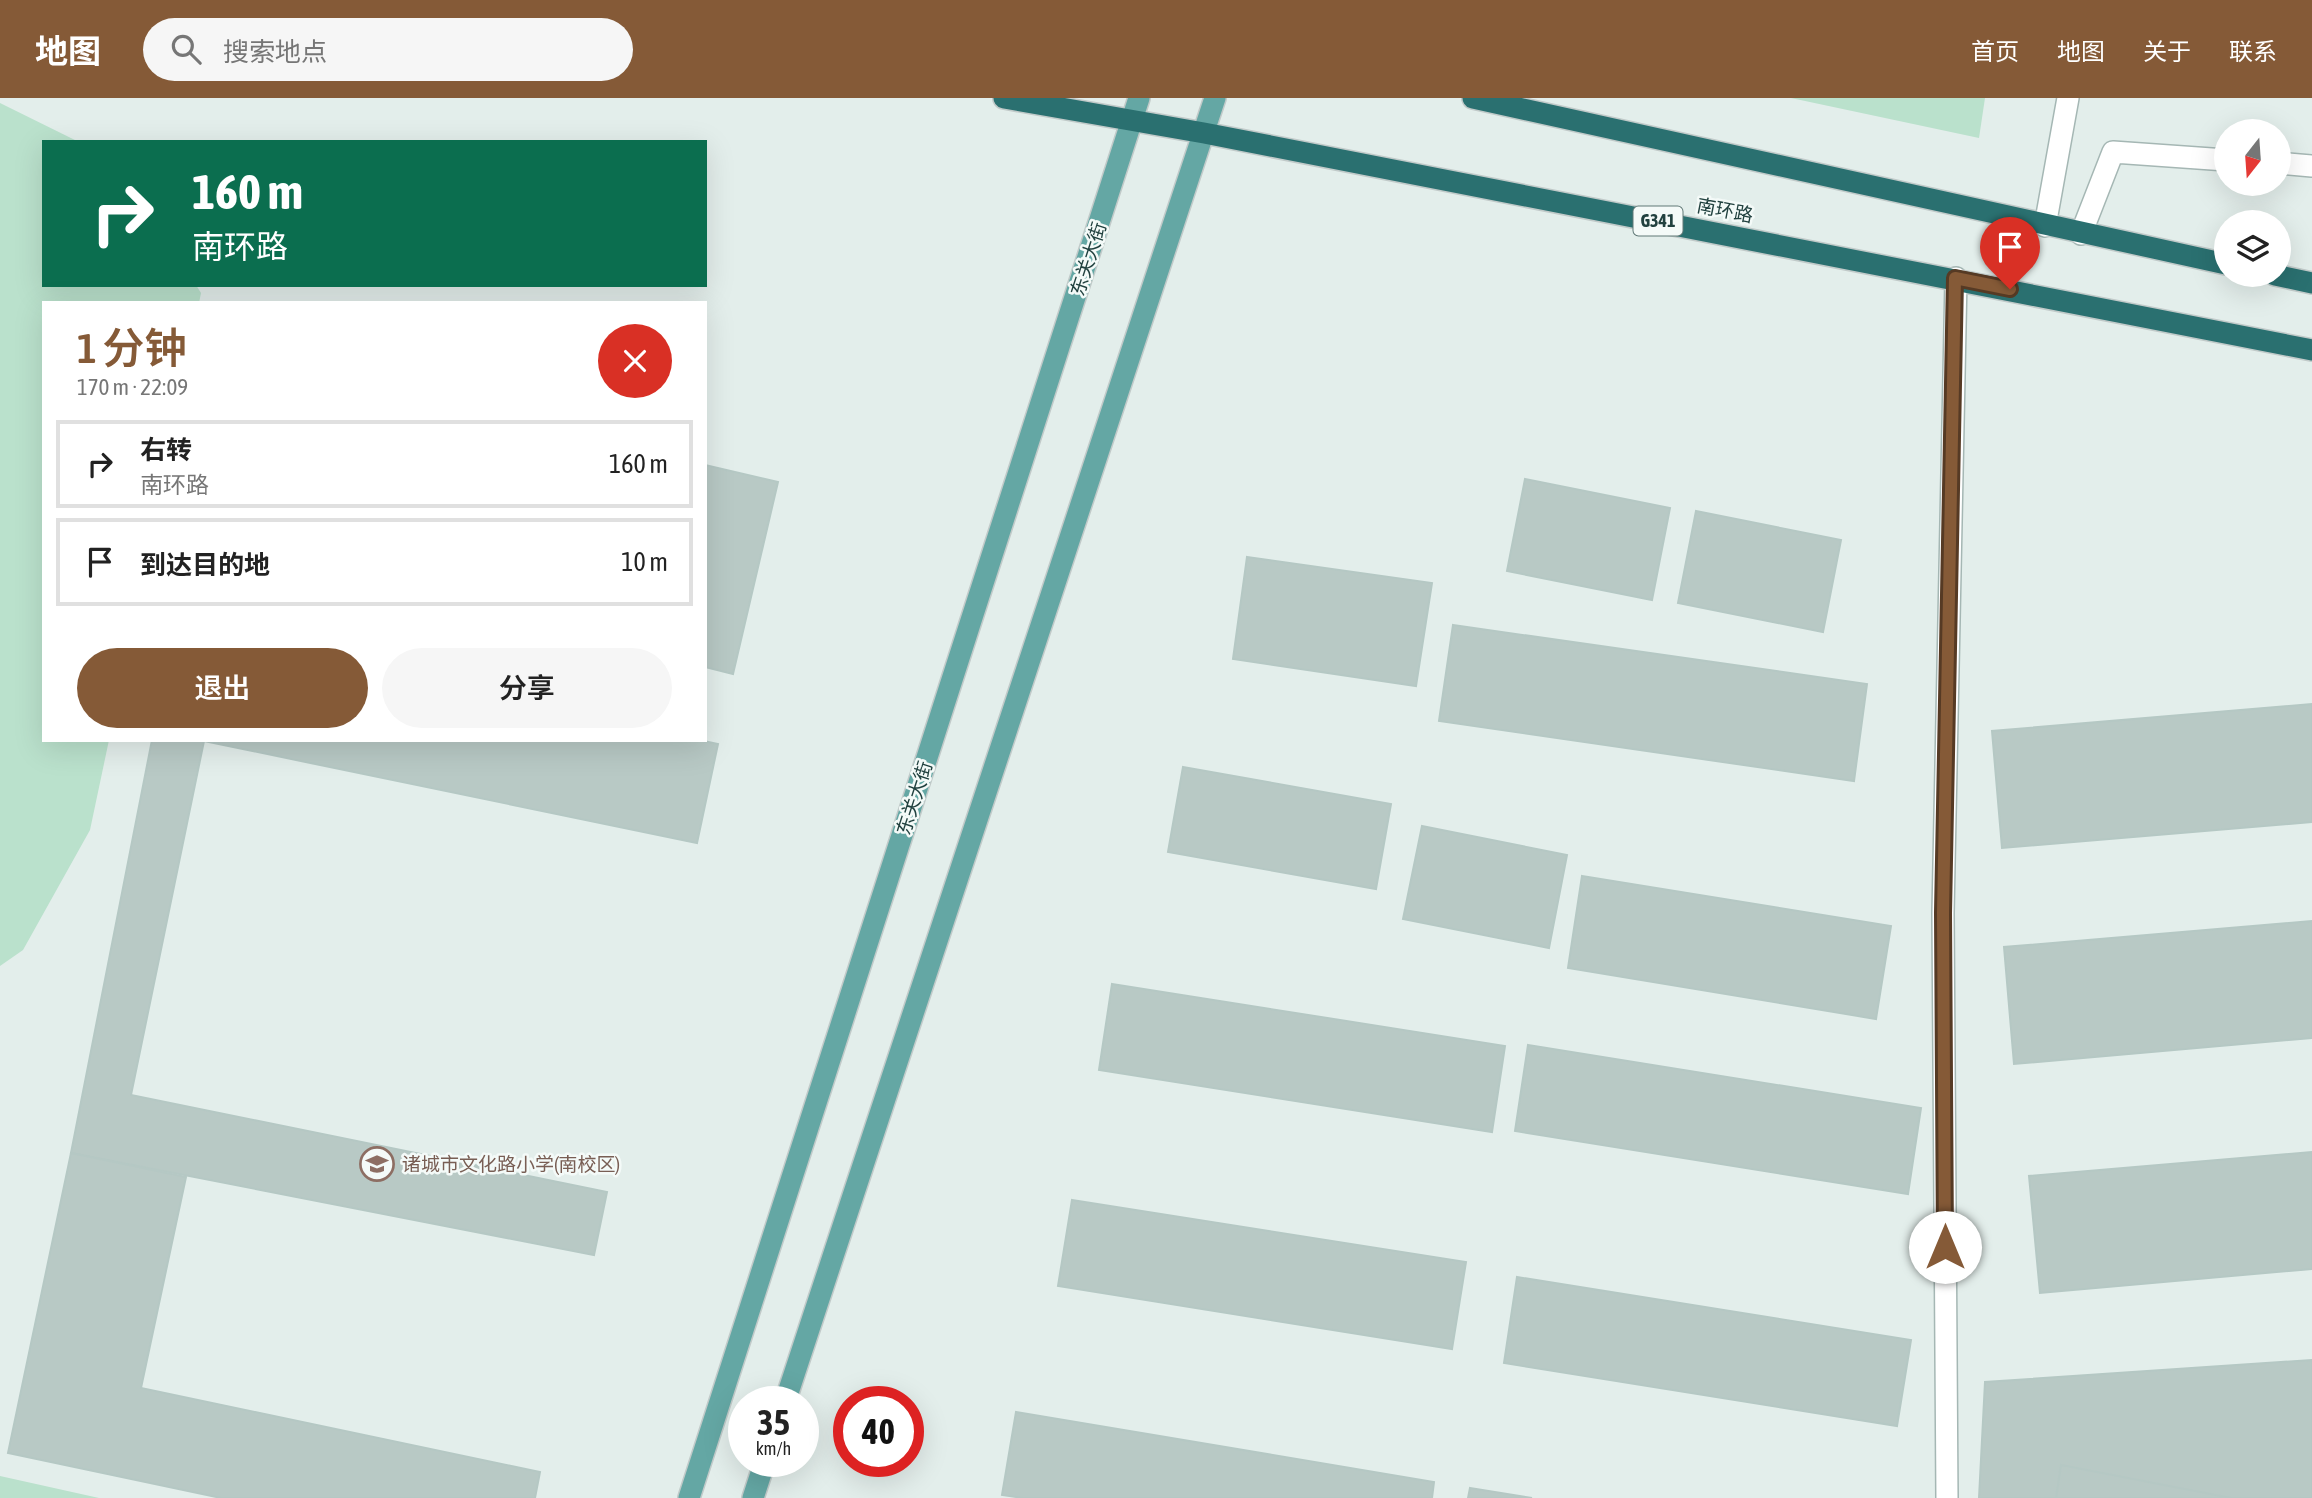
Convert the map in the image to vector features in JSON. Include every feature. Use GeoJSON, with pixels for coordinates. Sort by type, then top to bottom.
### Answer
{"type":"FeatureCollection","features":[{"type":"Feature","properties":{"kind":"highway","name":"南环路"},"geometry":{"type":"LineString","coordinates":[[1004,98],[1203,133],[1955,278],[2312,350]]}},
{"type":"Feature","properties":{"kind":"highway"},"geometry":{"type":"LineString","coordinates":[[1473,98],[2214,262]]}},
{"type":"Feature","properties":{"kind":"highway"},"geometry":{"type":"LineString","coordinates":[[2291,278],[2312,282]]}},
{"type":"Feature","properties":{"kind":"main road","name":"东关大街"},"geometry":{"type":"LineString","coordinates":[[689,1498],[1139,98]]}},
{"type":"Feature","properties":{"kind":"main road"},"geometry":{"type":"LineString","coordinates":[[790,1386],[1215,98]]}},
{"type":"Feature","properties":{"kind":"main road"},"geometry":{"type":"LineString","coordinates":[[753,1498],[760,1477]]}},
{"type":"Feature","properties":{"kind":"street"},"geometry":{"type":"LineString","coordinates":[[2045,226],[2068,98]]}},
{"type":"Feature","properties":{"kind":"street"},"geometry":{"type":"LineString","coordinates":[[2081,234],[2113,152],[2214,159]]}},
{"type":"Feature","properties":{"kind":"street"},"geometry":{"type":"LineString","coordinates":[[2291,164],[2312,166]]}},
{"type":"Feature","properties":{"kind":"street"},"geometry":{"type":"LineString","coordinates":[[1947,1498],[1943,913],[1955,278]]}},
{"type":"Feature","properties":{"kind":"green space"},"geometry":{"type":"Polygon","coordinates":[[[1791,98],[1985,98],[1979,138],[1791,98]]]}},
{"type":"Feature","properties":{"kind":"green space"},"geometry":{"type":"Polygon","coordinates":[[[0,103],[75,140],[42,140],[42,287],[197,287],[201,293],[199,301],[42,301],[42,742],[109,742],[90,830],[23,950],[0,966],[0,103]]]}},
{"type":"Feature","properties":{"kind":"green space"},"geometry":{"type":"Polygon","coordinates":[[[0,1476],[99,1498],[0,1498],[0,1476]]]}},
{"type":"Feature","properties":{"kind":"building"},"geometry":{"type":"Polygon","coordinates":[[[707,465],[778,482],[733,674],[707,668],[707,465]]]}},
{"type":"Feature","properties":{"kind":"building"},"geometry":{"type":"Polygon","coordinates":[[[1525,479],[1670,508],[1652,600],[1507,571],[1525,479]]]}},
{"type":"Feature","properties":{"kind":"building"},"geometry":{"type":"Polygon","coordinates":[[[1696,511],[1841,540],[1823,632],[1678,603],[1696,511]]]}},
{"type":"Feature","properties":{"kind":"building"},"geometry":{"type":"Polygon","coordinates":[[[1247,557],[1432,583],[1416,686],[1233,659],[1247,557]]]}},
{"type":"Feature","properties":{"kind":"building"},"geometry":{"type":"Polygon","coordinates":[[[1453,625],[1867,684],[1854,781],[1439,721],[1453,625]]]}},
{"type":"Feature","properties":{"kind":"building"},"geometry":{"type":"Polygon","coordinates":[[[2312,704],[2312,822],[2002,848],[1992,731],[2312,704]]]}},
{"type":"Feature","properties":{"kind":"building"},"geometry":{"type":"Polygon","coordinates":[[[152,742],[204,742],[131,1095],[607,1192],[594,1255],[71,1153],[152,742]]]}},
{"type":"Feature","properties":{"kind":"building"},"geometry":{"type":"Polygon","coordinates":[[[209,742],[707,742],[718,744],[697,843],[209,742]]]}},
{"type":"Feature","properties":{"kind":"building"},"geometry":{"type":"Polygon","coordinates":[[[1183,767],[1391,804],[1376,889],[1168,852],[1183,767]]]}},
{"type":"Feature","properties":{"kind":"building"},"geometry":{"type":"Polygon","coordinates":[[[1422,826],[1567,855],[1549,948],[1403,919],[1422,826]]]}},
{"type":"Feature","properties":{"kind":"building"},"geometry":{"type":"Polygon","coordinates":[[[1582,876],[1891,926],[1876,1019],[1568,968],[1582,876]]]}},
{"type":"Feature","properties":{"kind":"building"},"geometry":{"type":"Polygon","coordinates":[[[2312,921],[2312,1038],[2014,1064],[2004,947],[2312,921]]]}},
{"type":"Feature","properties":{"kind":"building"},"geometry":{"type":"Polygon","coordinates":[[[1112,984],[1505,1046],[1492,1132],[1099,1070],[1112,984]]]}},
{"type":"Feature","properties":{"kind":"building"},"geometry":{"type":"Polygon","coordinates":[[[1528,1045],[1921,1108],[1908,1194],[1515,1131],[1528,1045]]]}},
{"type":"Feature","properties":{"kind":"building"},"geometry":{"type":"Polygon","coordinates":[[[2312,1152],[2312,1269],[2040,1293],[2029,1176],[2312,1152]]]}},
{"type":"Feature","properties":{"kind":"building"},"geometry":{"type":"Polygon","coordinates":[[[71,1153],[186,1177],[141,1388],[540,1472],[535,1498],[221,1498],[8,1453],[71,1153]]]}},
{"type":"Feature","properties":{"kind":"building"},"geometry":{"type":"Polygon","coordinates":[[[1072,1200],[1466,1262],[1452,1349],[1058,1286],[1072,1200]]]}},
{"type":"Feature","properties":{"kind":"building"},"geometry":{"type":"Polygon","coordinates":[[[1517,1277],[1911,1340],[1897,1426],[1504,1363],[1517,1277]]]}},
{"type":"Feature","properties":{"kind":"building"},"geometry":{"type":"Polygon","coordinates":[[[2312,1360],[2312,1498],[1979,1498],[1985,1382],[2312,1360]]]}},
{"type":"Feature","properties":{"kind":"building"},"geometry":{"type":"Polygon","coordinates":[[[1016,1412],[1434,1482],[1432,1498],[1023,1498],[1002,1495],[1016,1412]]]}},
{"type":"Feature","properties":{"kind":"building"},"geometry":{"type":"Polygon","coordinates":[[[2061,1465],[2231,1498],[2056,1498],[2061,1465]]]}},
{"type":"Feature","properties":{"kind":"building"},"geometry":{"type":"Polygon","coordinates":[[[1470,1488],[1532,1498],[1468,1498],[1470,1488]]]}},
{"type":"Feature","properties":{"kind":"place","name":"诸城市文化路小学(南校区)"},"geometry":{"type":"Point","coordinates":[377,1164]}},
{"type":"Feature","properties":{"kind":"route"},"geometry":{"type":"LineString","coordinates":[[1945,1247],[1943,913],[1955,278],[2010,289]]}}]}
